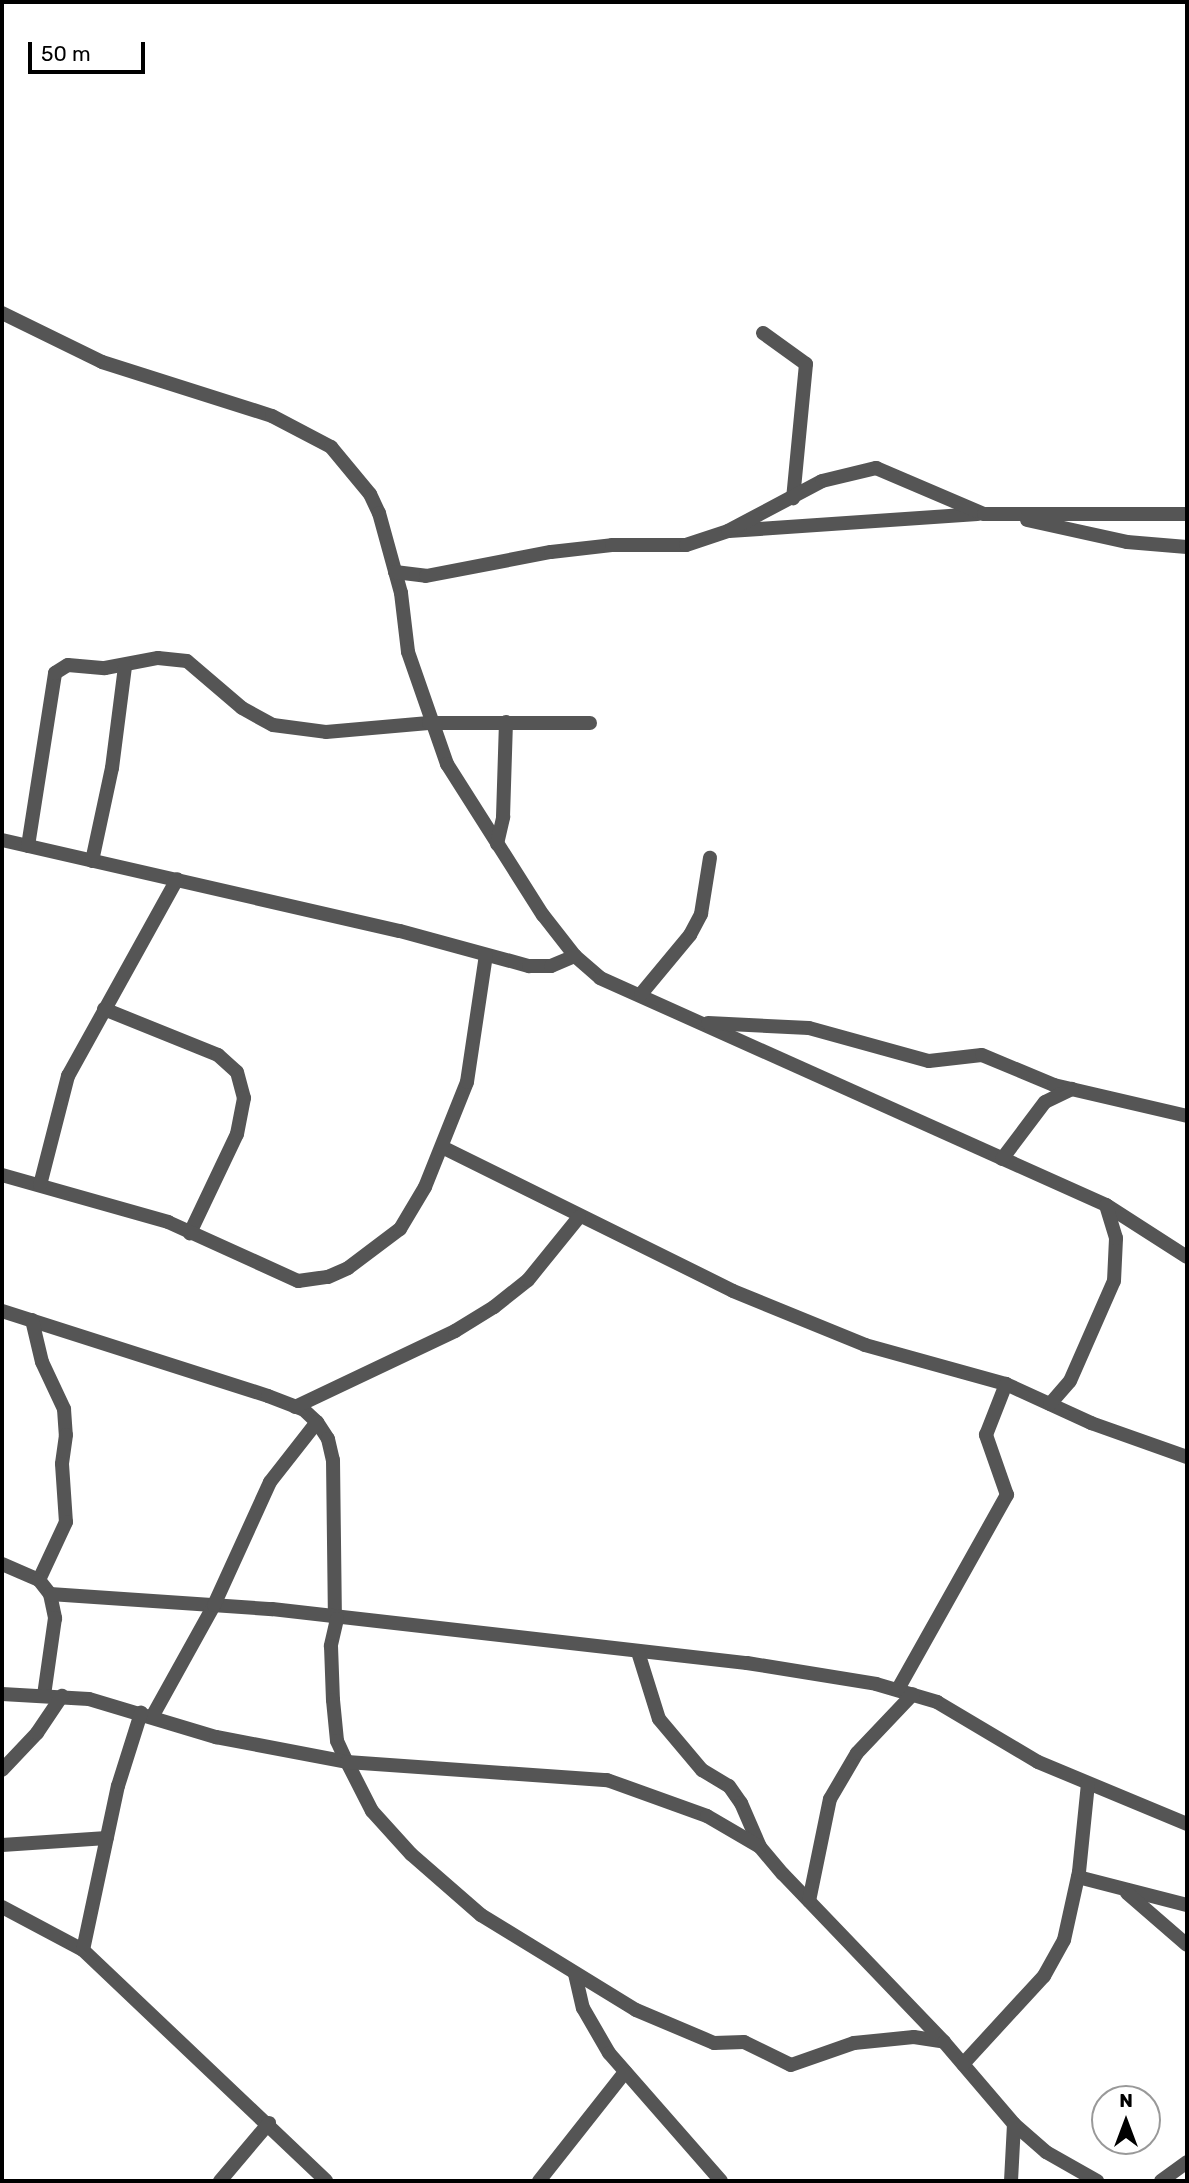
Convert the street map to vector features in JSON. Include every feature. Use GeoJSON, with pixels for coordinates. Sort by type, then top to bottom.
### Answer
{"type":"FeatureCollection","features":[{"type":"Feature","properties":{"kind":"street"},"geometry":{"type":"LineString","coordinates":[[2,313],[102,362],[261,412],[331,447],[370,494],[401,593],[408,652],[429,723],[447,764],[497,844],[575,956],[600,978],[1106,1205],[1187,1257]]}},
{"type":"Feature","properties":{"kind":"street"},"geometry":{"type":"LineString","coordinates":[[763,333],[806,365],[793,498]]}},
{"type":"Feature","properties":{"kind":"street"},"geometry":{"type":"LineString","coordinates":[[395,572],[426,576],[551,552],[612,545],[686,545],[727,531],[846,472],[876,468],[984,514]]}},
{"type":"Feature","properties":{"kind":"street"},"geometry":{"type":"LineString","coordinates":[[727,531],[984,514],[1187,514]]}},
{"type":"Feature","properties":{"kind":"street"},"geometry":{"type":"LineString","coordinates":[[1009,515],[1127,541],[1187,547]]}},
{"type":"Feature","properties":{"kind":"street"},"geometry":{"type":"LineString","coordinates":[[401,593],[426,576]]}},
{"type":"Feature","properties":{"kind":"street"},"geometry":{"type":"LineString","coordinates":[[28,846],[55,673],[68,665],[125,666],[158,658],[187,661],[242,708],[273,725],[326,732],[429,723],[590,723]]}},
{"type":"Feature","properties":{"kind":"street"},"geometry":{"type":"LineString","coordinates":[[92,861],[112,768],[125,666]]}},
{"type":"Feature","properties":{"kind":"street"},"geometry":{"type":"LineString","coordinates":[[497,844],[503,817],[506,722]]}},
{"type":"Feature","properties":{"kind":"street"},"geometry":{"type":"LineString","coordinates":[[2,840],[177,879],[529,966],[551,965],[575,956]]}},
{"type":"Feature","properties":{"kind":"street"},"geometry":{"type":"LineString","coordinates":[[641,995],[690,936],[701,914],[710,858]]}},
{"type":"Feature","properties":{"kind":"street"},"geometry":{"type":"LineString","coordinates":[[40,1185],[58,1104],[104,1009],[177,879]]}},
{"type":"Feature","properties":{"kind":"street"},"geometry":{"type":"LineString","coordinates":[[2,1175],[190,1233],[298,1281],[328,1277],[348,1268],[400,1229],[444,1148],[467,1082],[486,955]]}},
{"type":"Feature","properties":{"kind":"street"},"geometry":{"type":"LineString","coordinates":[[104,1009],[218,1055],[237,1072],[244,1098],[237,1134],[190,1233]]}},
{"type":"Feature","properties":{"kind":"street"},"geometry":{"type":"LineString","coordinates":[[703,1023],[809,1028],[929,1061],[982,1055],[1022,1075],[1187,1116]]}},
{"type":"Feature","properties":{"kind":"street"},"geometry":{"type":"LineString","coordinates":[[1002,1159],[1045,1102],[1072,1089]]}},
{"type":"Feature","properties":{"kind":"street"},"geometry":{"type":"LineString","coordinates":[[444,1148],[733,1291],[865,1345],[1006,1384],[1049,1405],[1187,1457]]}},
{"type":"Feature","properties":{"kind":"street"},"geometry":{"type":"LineString","coordinates":[[1049,1405],[1070,1381],[1114,1280],[1116,1238],[1106,1205]]}},
{"type":"Feature","properties":{"kind":"street"},"geometry":{"type":"LineString","coordinates":[[295,1406],[455,1331],[495,1307],[528,1280],[579,1217]]}},
{"type":"Feature","properties":{"kind":"street"},"geometry":{"type":"LineString","coordinates":[[2,1311],[295,1406],[317,1422],[328,1439],[333,1460],[336,1619],[331,1647],[337,1741],[372,1811],[411,1854],[481,1915],[636,2010],[713,2043],[744,2042],[791,2065],[854,2043],[914,2036],[944,2042]]}},
{"type":"Feature","properties":{"kind":"street"},"geometry":{"type":"LineString","coordinates":[[32,1320],[42,1362],[64,1409],[66,1435],[62,1464],[66,1522],[39,1580]]}},
{"type":"Feature","properties":{"kind":"street"},"geometry":{"type":"LineString","coordinates":[[898,1689],[1007,1495],[986,1435],[1006,1384]]}},
{"type":"Feature","properties":{"kind":"street"},"geometry":{"type":"LineString","coordinates":[[83,1950],[118,1786],[147,1715],[214,1605],[270,1482],[317,1422]]}},
{"type":"Feature","properties":{"kind":"street"},"geometry":{"type":"LineString","coordinates":[[2,1564],[39,1580],[50,1594],[55,1618],[44,1695]]}},
{"type":"Feature","properties":{"kind":"street"},"geometry":{"type":"LineString","coordinates":[[50,1594],[214,1605],[747,1662],[898,1689],[937,1702],[1038,1762],[1187,1824]]}},
{"type":"Feature","properties":{"kind":"street"},"geometry":{"type":"LineString","coordinates":[[638,1652],[659,1719],[702,1770],[729,1786],[741,1802],[760,1847]]}},
{"type":"Feature","properties":{"kind":"street"},"geometry":{"type":"LineString","coordinates":[[2,1694],[62,1696],[147,1715],[216,1737],[346,1762],[607,1780],[707,1815],[760,1847],[944,2042],[1014,2124],[1046,2152],[1097,2181]]}},
{"type":"Feature","properties":{"kind":"street"},"geometry":{"type":"LineString","coordinates":[[809,1901],[830,1799],[857,1753],[913,1694]]}},
{"type":"Feature","properties":{"kind":"street"},"geometry":{"type":"LineString","coordinates":[[2,1770],[37,1733],[62,1696]]}},
{"type":"Feature","properties":{"kind":"street"},"geometry":{"type":"LineString","coordinates":[[963,2064],[1044,1976],[1064,1940],[1078,1877],[1088,1783]]}},
{"type":"Feature","properties":{"kind":"street"},"geometry":{"type":"LineString","coordinates":[[2,1845],[107,1838]]}},
{"type":"Feature","properties":{"kind":"street"},"geometry":{"type":"LineString","coordinates":[[1078,1877],[1126,1892],[1187,1905]]}},
{"type":"Feature","properties":{"kind":"street"},"geometry":{"type":"LineString","coordinates":[[1126,1892],[1187,1945]]}},
{"type":"Feature","properties":{"kind":"street"},"geometry":{"type":"LineString","coordinates":[[2,1907],[83,1950],[269,2123],[326,2181]]}},
{"type":"Feature","properties":{"kind":"street"},"geometry":{"type":"LineString","coordinates":[[575,1975],[583,2008],[625,2072],[721,2181]]}},
{"type":"Feature","properties":{"kind":"street"},"geometry":{"type":"LineString","coordinates":[[539,2181],[625,2072]]}},
{"type":"Feature","properties":{"kind":"street"},"geometry":{"type":"LineString","coordinates":[[220,2181],[269,2123]]}},
{"type":"Feature","properties":{"kind":"street"},"geometry":{"type":"LineString","coordinates":[[1011,2181],[1014,2124]]}},
{"type":"Feature","properties":{"kind":"street"},"geometry":{"type":"LineString","coordinates":[[1161,2181],[1187,2162]]}}]}
